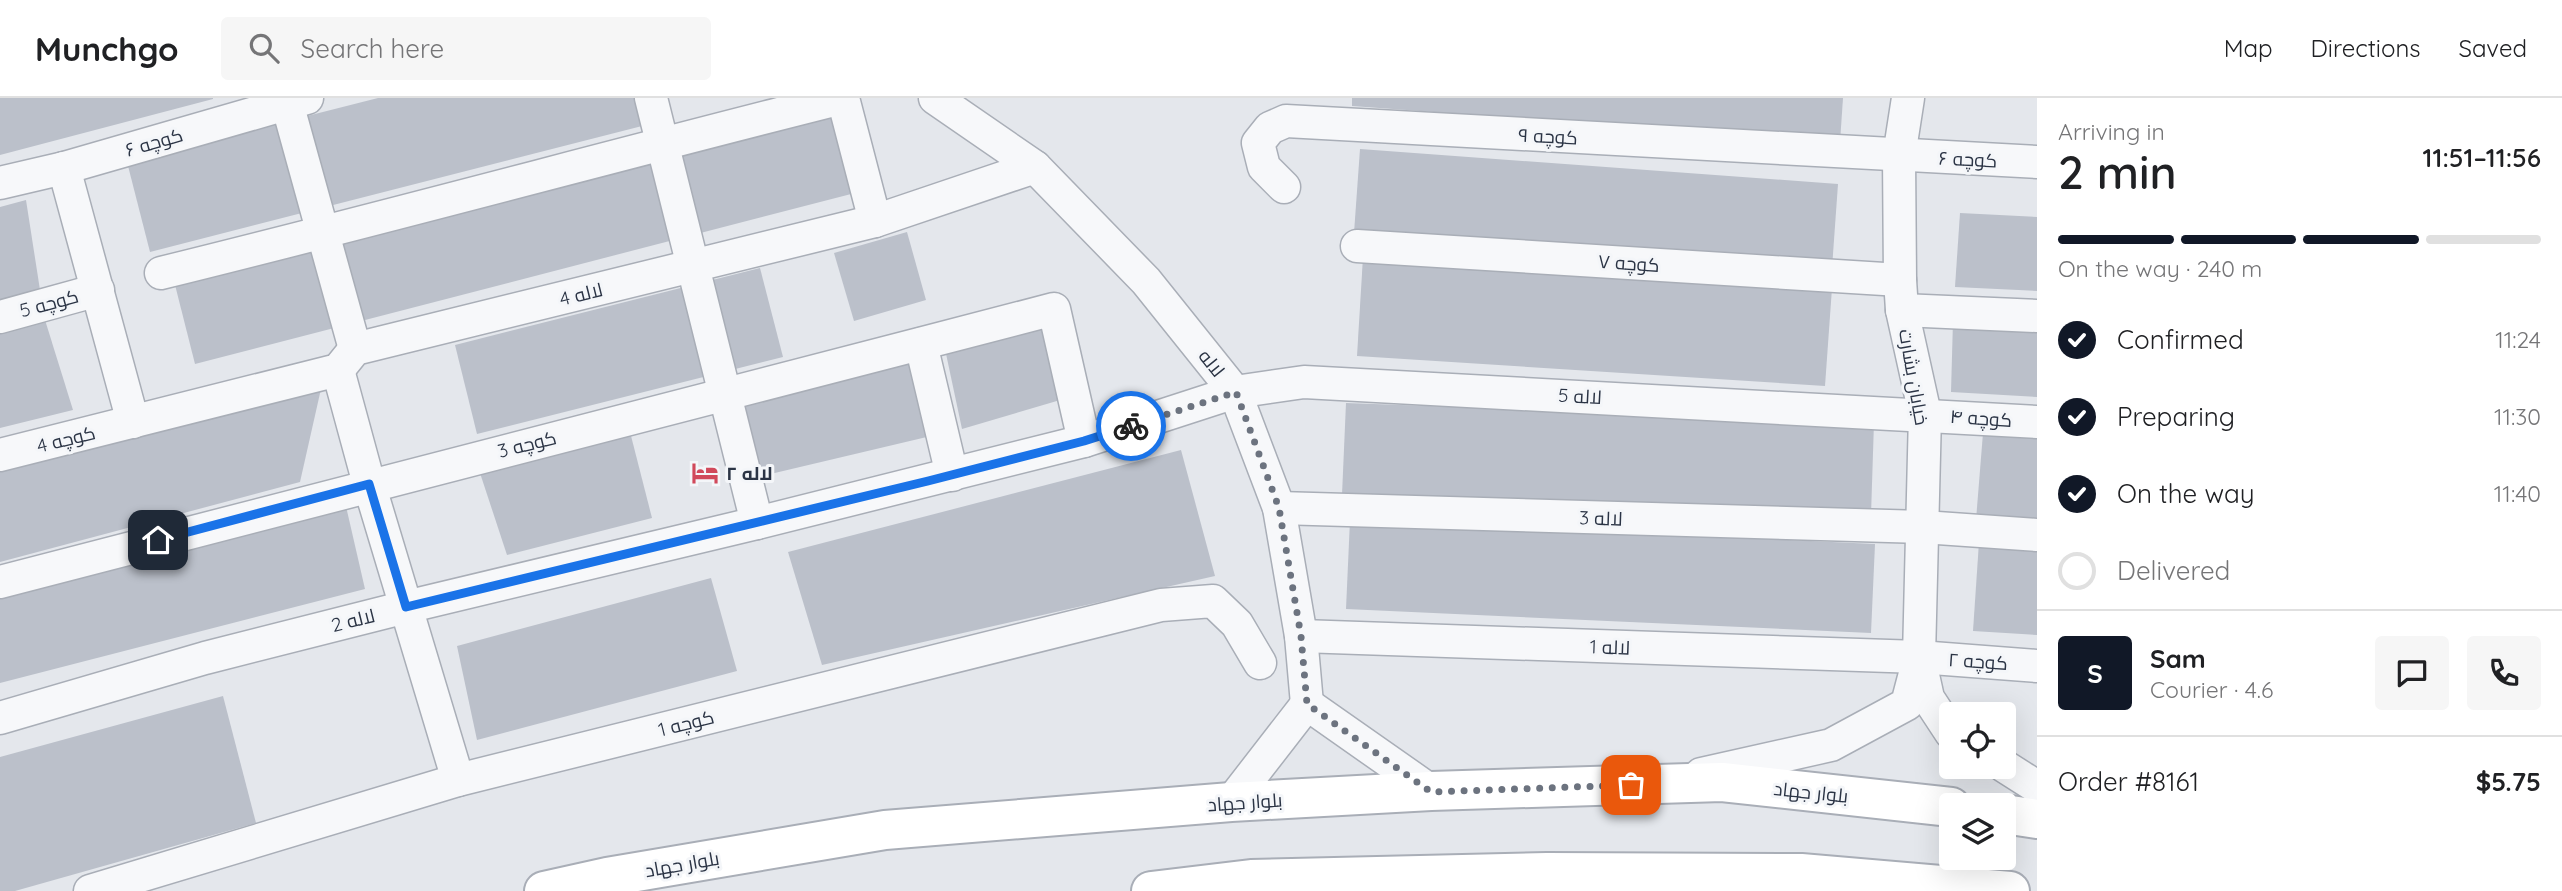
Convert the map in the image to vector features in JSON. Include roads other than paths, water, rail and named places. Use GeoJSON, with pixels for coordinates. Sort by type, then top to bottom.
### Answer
{"type":"FeatureCollection","features":[{"type":"Feature","properties":{"kind":"main road","name":"بلوار جهاد"},"geometry":{"type":"LineString","coordinates":[[544,891],[607,877],[885,830],[1231,802],[1722,782],[1939,806]]}},
{"type":"Feature","properties":{"kind":"main road"},"geometry":{"type":"LineString","coordinates":[[2016,816],[2037,819]]}},
{"type":"Feature","properties":{"kind":"main road"},"geometry":{"type":"LineString","coordinates":[[1151,891],[1251,879],[1548,872],[1801,873],[2010,891]]}},
{"type":"Feature","properties":{"kind":"street"},"geometry":{"type":"LineString","coordinates":[[650,98],[757,523]]}},
{"type":"Feature","properties":{"kind":"street"},"geometry":{"type":"LineString","coordinates":[[161,272],[323,233],[661,143],[843,98],[875,221]]}},
{"type":"Feature","properties":{"kind":"street","name":"لاله"},"geometry":{"type":"LineString","coordinates":[[934,98],[1035,167],[1146,281],[1236,392],[1279,508],[1301,636],[1307,704]]}},
{"type":"Feature","properties":{"kind":"street","name":"خیابان بشارت"},"geometry":{"type":"LineString","coordinates":[[1656,784],[1831,745],[1907,704],[1919,657],[1925,414],[1901,295],[1899,156],[1908,98]]}},
{"type":"Feature","properties":{"kind":"street"},"geometry":{"type":"LineString","coordinates":[[294,100],[323,233],[369,484],[458,780]]}},
{"type":"Feature","properties":{"kind":"street","name":"کوچه ۶"},"geometry":{"type":"LineString","coordinates":[[0,183],[64,168],[294,100]]}},
{"type":"Feature","properties":{"kind":"street","name":"کوچه ۹"},"geometry":{"type":"LineString","coordinates":[[1284,187],[1264,167],[1258,143],[1270,128],[1286,121],[1899,156]]}},
{"type":"Feature","properties":{"kind":"street","name":"کوچه ۶"},"geometry":{"type":"LineString","coordinates":[[1899,156],[2037,162]]}},
{"type":"Feature","properties":{"kind":"street","name":"لاله 4"},"geometry":{"type":"LineString","coordinates":[[133,422],[346,359],[875,221],[1035,167]]}},
{"type":"Feature","properties":{"kind":"street"},"geometry":{"type":"LineString","coordinates":[[64,168],[133,422]]}},
{"type":"Feature","properties":{"kind":"street","name":"کوچه ۷"},"geometry":{"type":"LineString","coordinates":[[1357,246],[1901,295],[2037,316]]}},
{"type":"Feature","properties":{"kind":"street","name":"کوچه 5"},"geometry":{"type":"LineString","coordinates":[[0,317],[98,290]]}},
{"type":"Feature","properties":{"kind":"street","name":"کوچه 3"},"geometry":{"type":"LineString","coordinates":[[0,582],[369,484],[726,395],[1054,309],[1084,441]]}},
{"type":"Feature","properties":{"kind":"street"},"geometry":{"type":"LineString","coordinates":[[921,344],[952,475]]}},
{"type":"Feature","properties":{"kind":"street","name":"لاله 5"},"geometry":{"type":"LineString","coordinates":[[1236,392],[1304,382],[1925,414]]}},
{"type":"Feature","properties":{"kind":"street","name":"لاله 2"},"geometry":{"type":"LineString","coordinates":[[0,718],[205,659],[406,607],[1084,441],[1236,392]]}},
{"type":"Feature","properties":{"kind":"street","name":"کوچه ۴"},"geometry":{"type":"LineString","coordinates":[[1925,414],[2037,422]]}},
{"type":"Feature","properties":{"kind":"street","name":"کوچه 4"},"geometry":{"type":"LineString","coordinates":[[0,455],[133,422]]}},
{"type":"Feature","properties":{"kind":"street","name":"لاله 3"},"geometry":{"type":"LineString","coordinates":[[1279,508],[1923,527],[2037,535]]}},
{"type":"Feature","properties":{"kind":"street","name":"کوچه 1"},"geometry":{"type":"LineString","coordinates":[[90,891],[458,780],[1161,605],[1213,601],[1237,624],[1260,663]]}},
{"type":"Feature","properties":{"kind":"street","name":"لاله 1"},"geometry":{"type":"LineString","coordinates":[[1301,636],[1919,657]]}},
{"type":"Feature","properties":{"kind":"street","name":"خیابان بشارت"},"geometry":{"type":"LineString","coordinates":[[1919,657],[1928,698],[1939,715]]}},
{"type":"Feature","properties":{"kind":"street","name":"کوچه ۲"},"geometry":{"type":"LineString","coordinates":[[1919,657],[2037,666]]}},
{"type":"Feature","properties":{"kind":"street"},"geometry":{"type":"LineString","coordinates":[[1231,802],[1307,704],[1431,792]]}},
{"type":"Feature","properties":{"kind":"street"},"geometry":{"type":"LineString","coordinates":[[2016,774],[2037,787]]}},
{"type":"Feature","properties":{"kind":"place","name":"لاله ۲"},"geometry":{"type":"Point","coordinates":[705,473]}}]}
